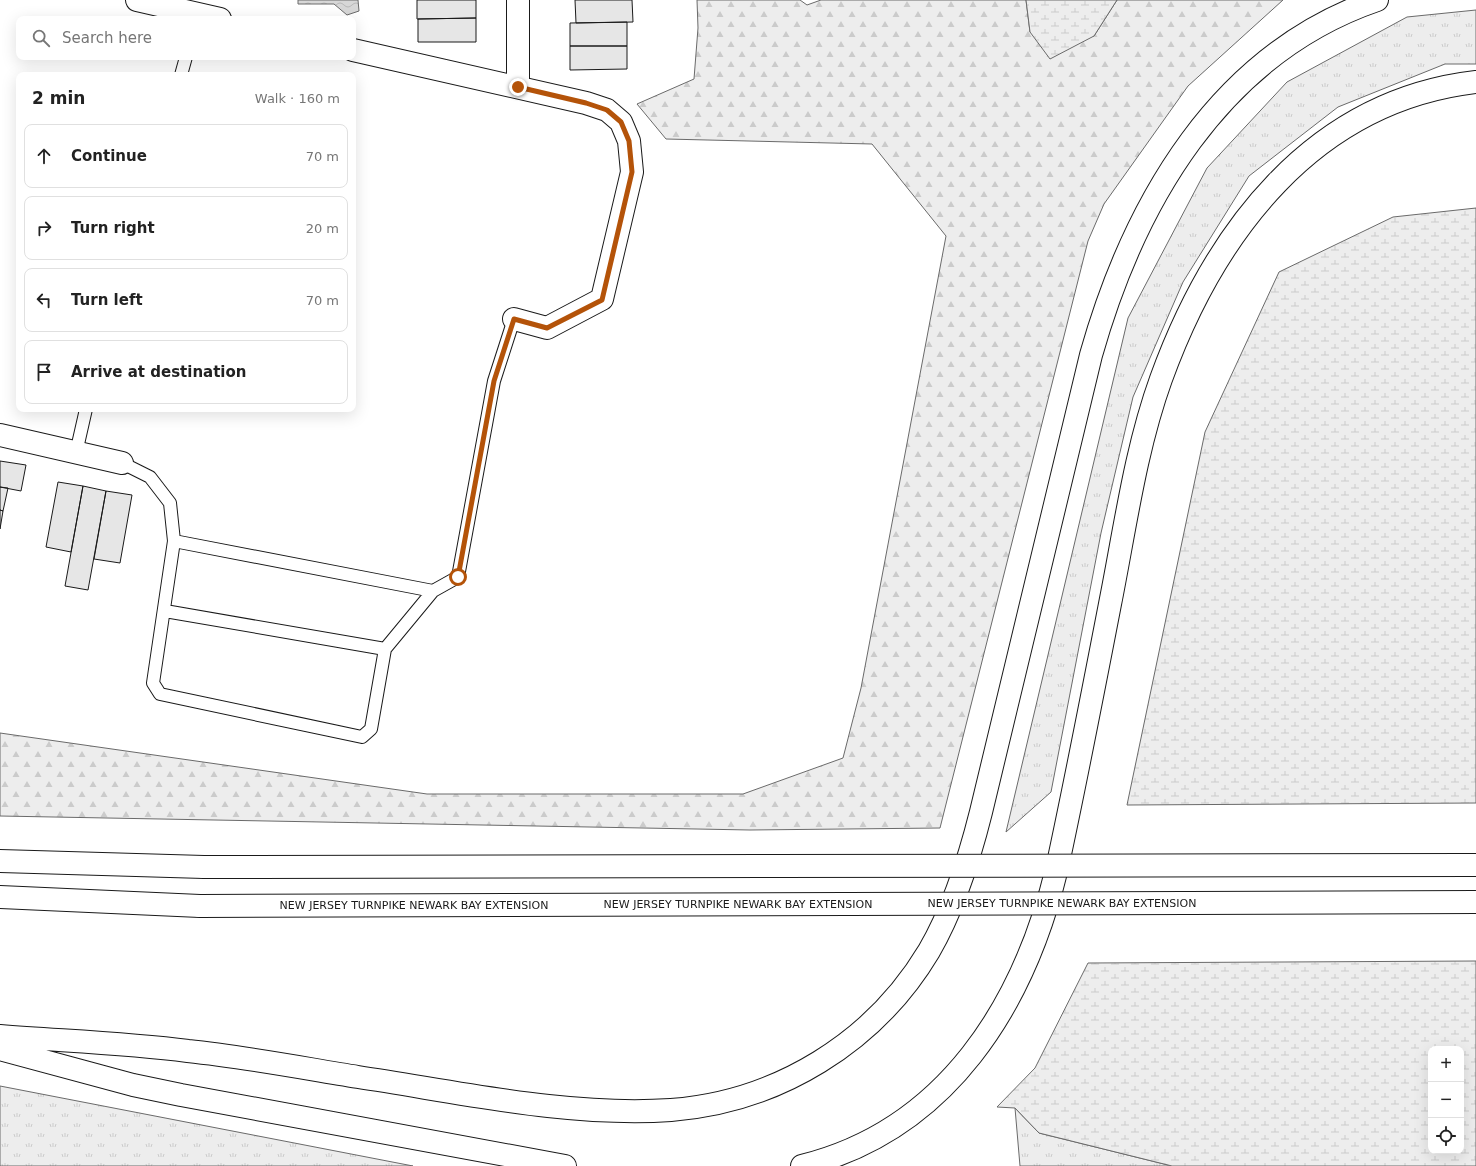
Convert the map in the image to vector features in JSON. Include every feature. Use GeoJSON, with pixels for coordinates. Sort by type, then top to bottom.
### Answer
{"type":"FeatureCollection","features":[{"type":"Feature","properties":{"kind":"main road"},"geometry":{"type":"LineString","coordinates":[[137,0],[199,11],[212,16]]}},
{"type":"Feature","properties":{"kind":"main road"},"geometry":{"type":"LineString","coordinates":[[518,0],[518,87]]}},
{"type":"Feature","properties":{"kind":"main road"},"geometry":{"type":"LineString","coordinates":[[0,1036],[191,1051],[544,1105],[619,1111],[692,1108],[736,1098],[778,1084],[805,1071],[847,1043],[884,1009],[916,970],[940,930],[960,884],[981,812],[1089,361],[1113,286],[1144,218],[1179,156],[1194,134],[1242,82],[1279,51],[1300,36],[1342,14],[1377,0]]}},
{"type":"Feature","properties":{"kind":"main road"},"geometry":{"type":"LineString","coordinates":[[356,51],[586,103],[607,110],[621,122],[629,141],[632,172],[602,300],[547,328],[514,319]]}},
{"type":"Feature","properties":{"kind":"main road"},"geometry":{"type":"LineString","coordinates":[[802,1166],[834,1156],[864,1143],[900,1122],[938,1093],[955,1077],[985,1039],[1022,974],[1042,923],[1058,868],[1126,523],[1147,426],[1162,379],[1180,332],[1214,267],[1255,206],[1272,186],[1289,169],[1329,137],[1371,112],[1395,102],[1443,87],[1476,82]]}},
{"type":"Feature","properties":{"kind":"main road"},"geometry":{"type":"LineString","coordinates":[[0,435],[122,463]]}},
{"type":"Feature","properties":{"kind":"main road"},"geometry":{"type":"LineString","coordinates":[[0,861],[204,867],[1476,864]]}},
{"type":"Feature","properties":{"kind":"main road","name":"NEW JERSEY TURNPIKE NEWARK BAY EXTENSION"},"geometry":{"type":"LineString","coordinates":[[0,897],[200,906],[1476,902]]}},
{"type":"Feature","properties":{"kind":"main road"},"geometry":{"type":"LineString","coordinates":[[0,1050],[133,1085],[174,1094],[566,1166]]}},
{"type":"Feature","properties":{"kind":"lane"},"geometry":{"type":"LineString","coordinates":[[182,72],[185,60]]}},
{"type":"Feature","properties":{"kind":"lane"},"geometry":{"type":"LineString","coordinates":[[122,463],[150,477],[170,503],[174,540],[153,683],[160,694],[362,737],[371,729],[385,649],[433,591],[458,577],[494,381],[514,319]]}},
{"type":"Feature","properties":{"kind":"lane"},"geometry":{"type":"LineString","coordinates":[[76,453],[85,412]]}},
{"type":"Feature","properties":{"kind":"lane"},"geometry":{"type":"LineString","coordinates":[[174,540],[433,591]]}},
{"type":"Feature","properties":{"kind":"lane"},"geometry":{"type":"LineString","coordinates":[[164,611],[385,649]]}},
{"type":"Feature","properties":{"kind":"green space"},"geometry":{"type":"Polygon","coordinates":[[[697,0],[800,0],[807,5],[821,0],[1026,0],[1030,32],[1094,36],[1117,0],[1283,0],[1188,86],[1104,204],[1088,241],[940,828],[750,830],[0,816],[0,733],[427,794],[743,794],[843,758],[861,688],[946,236],[872,144],[666,139],[637,104],[694,79],[698,28],[697,0]]]}},
{"type":"Feature","properties":{"kind":"green space"},"geometry":{"type":"Polygon","coordinates":[[[1026,0],[1117,0],[1094,36],[1050,59],[1030,32],[1026,0]]]}},
{"type":"Feature","properties":{"kind":"green space"},"geometry":{"type":"Polygon","coordinates":[[[1476,10],[1476,64],[1445,64],[1338,107],[1249,176],[1183,282],[1133,397],[1101,533],[1051,792],[1006,832],[1128,318],[1207,168],[1287,82],[1407,17],[1476,10]]]}},
{"type":"Feature","properties":{"kind":"green space"},"geometry":{"type":"Polygon","coordinates":[[[1476,208],[1476,803],[1127,805],[1205,432],[1279,272],[1393,217],[1476,208]]]}},
{"type":"Feature","properties":{"kind":"green space"},"geometry":{"type":"Polygon","coordinates":[[[1476,961],[1476,1166],[1172,1166],[1039,1133],[1015,1108],[997,1107],[1035,1068],[1088,963],[1476,961]]]}},
{"type":"Feature","properties":{"kind":"green space"},"geometry":{"type":"Polygon","coordinates":[[[0,1086],[413,1166],[0,1166],[0,1086]]]}},
{"type":"Feature","properties":{"kind":"green space"},"geometry":{"type":"Polygon","coordinates":[[[1015,1108],[1039,1133],[1172,1166],[1020,1166],[1015,1108]]]}},
{"type":"Feature","properties":{"kind":"water"},"geometry":{"type":"Polygon","coordinates":[[[298,0],[358,0],[359,11],[347,15],[334,4],[298,4],[298,0]]]}},
{"type":"Feature","properties":{"kind":"building"},"geometry":{"type":"Polygon","coordinates":[[[417,0],[476,0],[476,18],[417,19],[417,0]]]}},
{"type":"Feature","properties":{"kind":"building"},"geometry":{"type":"Polygon","coordinates":[[[575,0],[632,0],[633,22],[576,23],[575,0]]]}},
{"type":"Feature","properties":{"kind":"building"},"geometry":{"type":"Polygon","coordinates":[[[476,18],[476,42],[418,42],[418,19],[476,18]]]}},
{"type":"Feature","properties":{"kind":"building"},"geometry":{"type":"Polygon","coordinates":[[[627,22],[627,46],[570,46],[570,23],[627,22]]]}},
{"type":"Feature","properties":{"kind":"building"},"geometry":{"type":"Polygon","coordinates":[[[570,46],[627,46],[627,69],[570,70],[570,46]]]}},
{"type":"Feature","properties":{"kind":"building"},"geometry":{"type":"Polygon","coordinates":[[[0,461],[26,465],[21,491],[0,487],[0,461]]]}},
{"type":"Feature","properties":{"kind":"building"},"geometry":{"type":"Polygon","coordinates":[[[58,482],[83,486],[71,552],[46,547],[58,482]]]}},
{"type":"Feature","properties":{"kind":"building"},"geometry":{"type":"Polygon","coordinates":[[[83,486],[106,491],[88,590],[65,586],[83,486]]]}},
{"type":"Feature","properties":{"kind":"building"},"geometry":{"type":"Polygon","coordinates":[[[0,487],[8,488],[3,511],[0,510],[0,487]]]}},
{"type":"Feature","properties":{"kind":"building"},"geometry":{"type":"Polygon","coordinates":[[[106,491],[132,495],[120,563],[94,559],[106,491]]]}},
{"type":"Feature","properties":{"kind":"building"},"geometry":{"type":"Polygon","coordinates":[[[0,510],[3,511],[0,529],[0,510]]]}},
{"type":"Feature","properties":{"kind":"route"},"geometry":{"type":"LineString","coordinates":[[458,577],[494,381],[514,319],[547,328],[602,300],[632,172],[629,141],[621,122],[607,110],[586,103],[518,87]]}}]}
